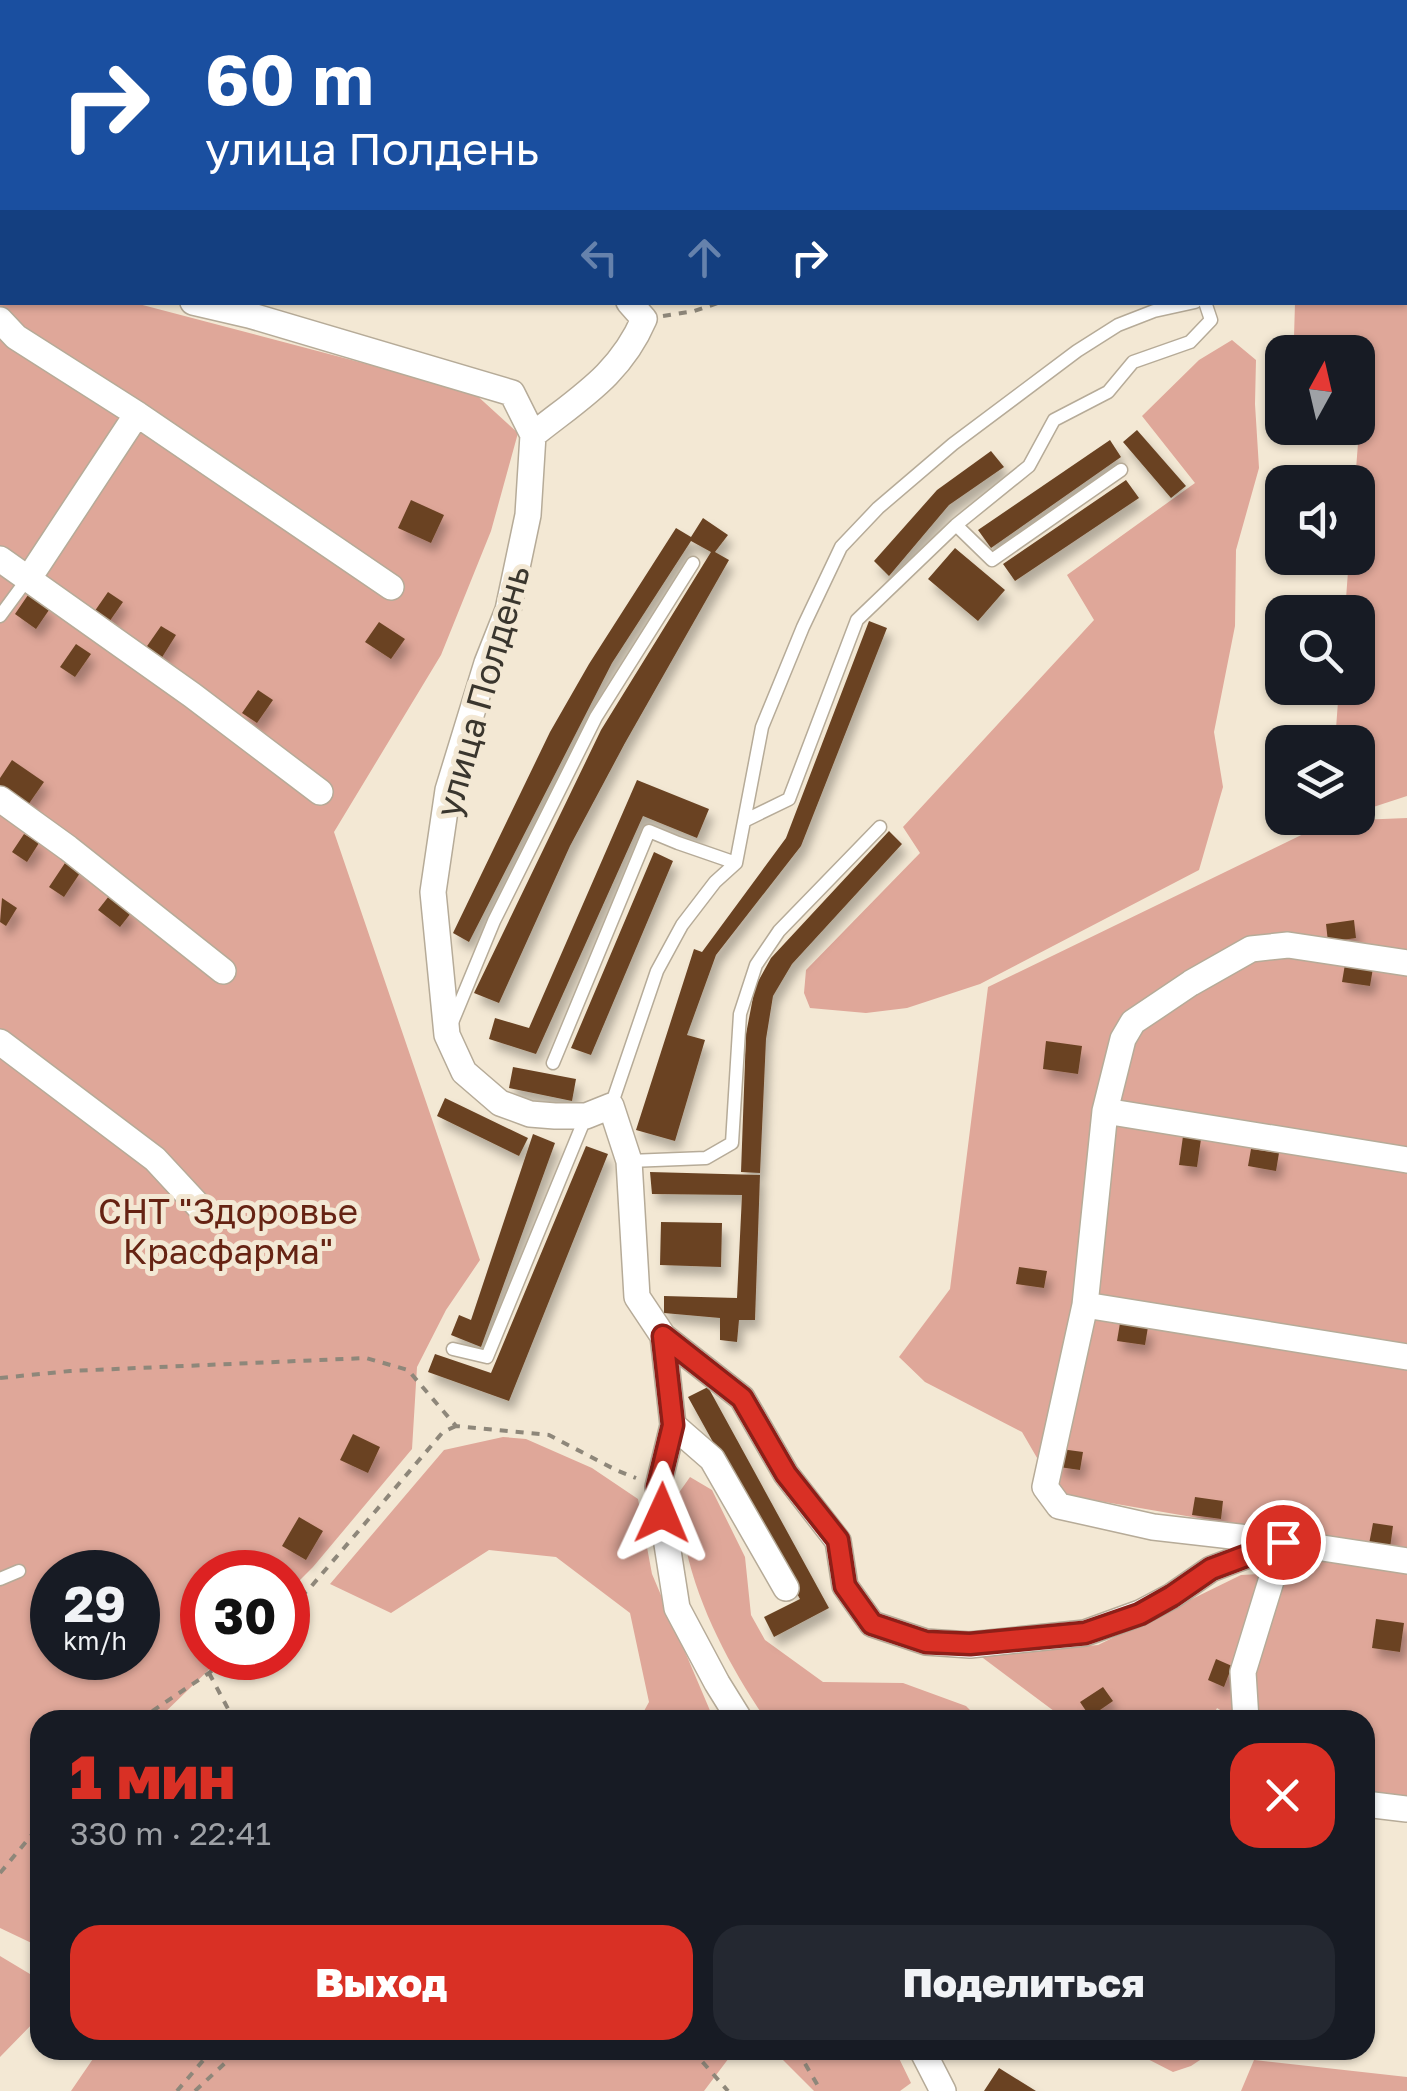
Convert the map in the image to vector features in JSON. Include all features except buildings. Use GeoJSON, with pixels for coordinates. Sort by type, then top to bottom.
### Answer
{"type":"FeatureCollection","features":[{"type":"Feature","properties":{"kind":"street"},"geometry":{"type":"LineString","coordinates":[[207,305],[512,393],[533,434],[596,388],[634,343],[636,310]]}},
{"type":"Feature","properties":{"kind":"street"},"geometry":{"type":"LineString","coordinates":[[0,320],[16,337],[137,414],[391,587]]}},
{"type":"Feature","properties":{"kind":"street"},"geometry":{"type":"LineString","coordinates":[[28,578],[137,414]]}},
{"type":"Feature","properties":{"kind":"street","name":"улица Полдень"},"geometry":{"type":"LineString","coordinates":[[533,434],[528,515],[508,610],[487,663],[448,790],[433,892],[447,1035],[464,1072],[500,1103],[530,1114],[586,1116],[611,1106]]}},
{"type":"Feature","properties":{"kind":"street"},"geometry":{"type":"LineString","coordinates":[[0,559],[192,694],[320,792]]}},
{"type":"Feature","properties":{"kind":"street"},"geometry":{"type":"LineString","coordinates":[[0,799],[223,971]]}},
{"type":"Feature","properties":{"kind":"street"},"geometry":{"type":"LineString","coordinates":[[1407,963],[1288,945],[1251,950],[1191,983],[1133,1022],[1122,1039],[1105,1111],[1084,1306],[1045,1487],[1059,1506],[1153,1527],[1407,1561]]}},
{"type":"Feature","properties":{"kind":"street"},"geometry":{"type":"LineString","coordinates":[[0,1042],[155,1159],[206,1214]]}},
{"type":"Feature","properties":{"kind":"street"},"geometry":{"type":"LineString","coordinates":[[611,1106],[629,1161],[637,1297],[663,1336],[742,1398],[786,1474],[838,1540],[845,1586],[872,1624],[926,1642],[970,1644],[1085,1633],[1140,1614],[1211,1569],[1283,1542]]}},
{"type":"Feature","properties":{"kind":"street"},"geometry":{"type":"LineString","coordinates":[[1105,1111],[1407,1160]]}},
{"type":"Feature","properties":{"kind":"street"},"geometry":{"type":"LineString","coordinates":[[1084,1306],[1407,1357]]}},
{"type":"Feature","properties":{"kind":"street"},"geometry":{"type":"LineString","coordinates":[[663,1336],[673,1425],[658,1487],[677,1608],[734,1710]]}},
{"type":"Feature","properties":{"kind":"street"},"geometry":{"type":"LineString","coordinates":[[673,1425],[712,1459],[786,1588]]}},
{"type":"Feature","properties":{"kind":"street"},"geometry":{"type":"LineString","coordinates":[[1245,1710],[1242,1672],[1283,1542]]}},
{"type":"Feature","properties":{"kind":"street"},"geometry":{"type":"LineString","coordinates":[[1375,1805],[1407,1809]]}},
{"type":"Feature","properties":{"kind":"street"},"geometry":{"type":"LineString","coordinates":[[927,2060],[943,2091]]}},
{"type":"Feature","properties":{"kind":"lane"},"geometry":{"type":"LineString","coordinates":[[611,1106],[658,970],[682,925],[714,882],[736,863],[762,726],[841,547],[878,508],[952,444],[1077,352],[1118,325],[1181,305]]}},
{"type":"Feature","properties":{"kind":"lane"},"geometry":{"type":"LineString","coordinates":[[746,820],[789,799],[857,620],[956,526],[1029,466],[1054,420],[1108,392],[1133,362],[1190,342],[1211,320],[1206,305]]}},
{"type":"Feature","properties":{"kind":"lane"},"geometry":{"type":"LineString","coordinates":[[956,526],[992,560],[1121,470]]}},
{"type":"Feature","properties":{"kind":"lane"},"geometry":{"type":"LineString","coordinates":[[447,1035],[494,921],[588,732],[692,563]]}},
{"type":"Feature","properties":{"kind":"lane"},"geometry":{"type":"LineString","coordinates":[[0,616],[28,578]]}},
{"type":"Feature","properties":{"kind":"lane"},"geometry":{"type":"LineString","coordinates":[[629,1161],[706,1158],[732,1143],[740,1014],[756,965],[780,931],[880,827]]}},
{"type":"Feature","properties":{"kind":"lane"},"geometry":{"type":"LineString","coordinates":[[554,1063],[650,831],[736,863]]}},
{"type":"Feature","properties":{"kind":"lane"},"geometry":{"type":"LineString","coordinates":[[453,1349],[487,1358],[586,1116]]}},
{"type":"Feature","properties":{"kind":"lane"},"geometry":{"type":"LineString","coordinates":[[0,1578],[19,1570]]}},
{"type":"Feature","properties":{"kind":"path"},"geometry":{"type":"LineString","coordinates":[[636,310],[694,312],[714,305]]}},
{"type":"Feature","properties":{"kind":"path"},"geometry":{"type":"LineString","coordinates":[[0,1378],[70,1371],[366,1358],[408,1370],[456,1426]]}},
{"type":"Feature","properties":{"kind":"path"},"geometry":{"type":"LineString","coordinates":[[310,1589],[443,1432],[456,1426],[548,1435],[658,1487]]}},
{"type":"Feature","properties":{"kind":"path"},"geometry":{"type":"LineString","coordinates":[[154,1710],[199,1680]]}},
{"type":"Feature","properties":{"kind":"path"},"geometry":{"type":"LineString","coordinates":[[213,1680],[229,1710]]}},
{"type":"Feature","properties":{"kind":"path"},"geometry":{"type":"LineString","coordinates":[[0,1872],[30,1837]]}},
{"type":"Feature","properties":{"kind":"path"},"geometry":{"type":"LineString","coordinates":[[178,2091],[204,2060]]}},
{"type":"Feature","properties":{"kind":"path"},"geometry":{"type":"LineString","coordinates":[[195,2091],[229,2060]]}},
{"type":"Feature","properties":{"kind":"path"},"geometry":{"type":"LineString","coordinates":[[701,2060],[728,2091]]}},
{"type":"Feature","properties":{"kind":"path"},"geometry":{"type":"LineString","coordinates":[[803,2060],[822,2091]]}},
{"type":"Feature","properties":{"kind":"green space","name":"СНТ \"Здоровье Красфарма\""},"geometry":{"type":"Polygon","coordinates":[[[0,305],[143,305],[473,392],[518,433],[491,531],[441,655],[334,832],[480,1260],[446,1310],[417,1367],[412,1449],[310,1570],[310,1550],[180,1550],[180,1680],[198,1680],[167,1710],[30,1710],[30,1942],[0,1928],[0,305]]]}},
{"type":"Feature","properties":{"kind":"green space"},"geometry":{"type":"Polygon","coordinates":[[[1295,305],[1407,305],[1407,796],[1375,806],[1375,725],[1336,725],[1338,705],[1375,705],[1375,595],[1346,595],[1348,575],[1375,575],[1375,465],[1356,465],[1358,445],[1375,445],[1375,335],[1294,335],[1295,305]]]}},
{"type":"Feature","properties":{"kind":"green space"},"geometry":{"type":"Polygon","coordinates":[[[1232,340],[1256,360],[1259,468],[1236,550],[1235,626],[1214,732],[1223,787],[1199,870],[980,984],[907,1008],[866,1013],[810,1008],[804,993],[806,970],[920,853],[903,827],[1094,620],[1067,575],[1195,483],[1142,416],[1199,360],[1232,340]]]}},
{"type":"Feature","properties":{"kind":"green space"},"geometry":{"type":"Polygon","coordinates":[[[1407,818],[1407,1797],[1375,1793],[1375,1710],[1053,1710],[979,1655],[1098,1645],[1241,1575],[1260,1574],[1268,1530],[1058,1494],[1022,1432],[925,1382],[899,1357],[950,1289],[988,987],[1301,835],[1375,835],[1375,819],[1407,818]]]}},
{"type":"Feature","properties":{"kind":"green space"},"geometry":{"type":"Polygon","coordinates":[[[503,1437],[526,1439],[592,1468],[638,1499],[652,1574],[710,1710],[645,1710],[649,1702],[630,1613],[556,1557],[489,1550],[391,1613],[330,1584],[444,1450],[503,1437]]]}},
{"type":"Feature","properties":{"kind":"green space"},"geometry":{"type":"Polygon","coordinates":[[[690,1477],[712,1490],[745,1557],[751,1615],[765,1640],[823,1682],[903,1683],[970,1710],[760,1710],[718,1638],[699,1595],[678,1494],[690,1477]]]}},
{"type":"Feature","properties":{"kind":"green space"},"geometry":{"type":"Polygon","coordinates":[[[0,1956],[30,1974],[30,2026],[0,2057],[0,1956]]]}},
{"type":"Feature","properties":{"kind":"green space"},"geometry":{"type":"Polygon","coordinates":[[[92,2060],[727,2060],[704,2091],[71,2091],[92,2060]]]}},
{"type":"Feature","properties":{"kind":"green space"},"geometry":{"type":"Polygon","coordinates":[[[783,2060],[900,2060],[911,2083],[900,2091],[814,2091],[783,2060]]]}},
{"type":"Feature","properties":{"kind":"green space"},"geometry":{"type":"Polygon","coordinates":[[[1150,2060],[1200,2060],[1191,2066],[1173,2072],[1150,2060]]]}},
{"type":"Feature","properties":{"kind":"green space"},"geometry":{"type":"Polygon","coordinates":[[[1254,2060],[1407,2077],[1407,2091],[1241,2091],[1254,2060]]]}},
{"type":"Feature","properties":{"kind":"route"},"geometry":{"type":"LineString","coordinates":[[662,1513],[658,1487],[673,1425],[663,1336],[742,1398],[786,1474],[838,1540],[845,1586],[872,1624],[926,1642],[970,1644],[1085,1633],[1140,1614],[1211,1569],[1283,1542]]}}]}
